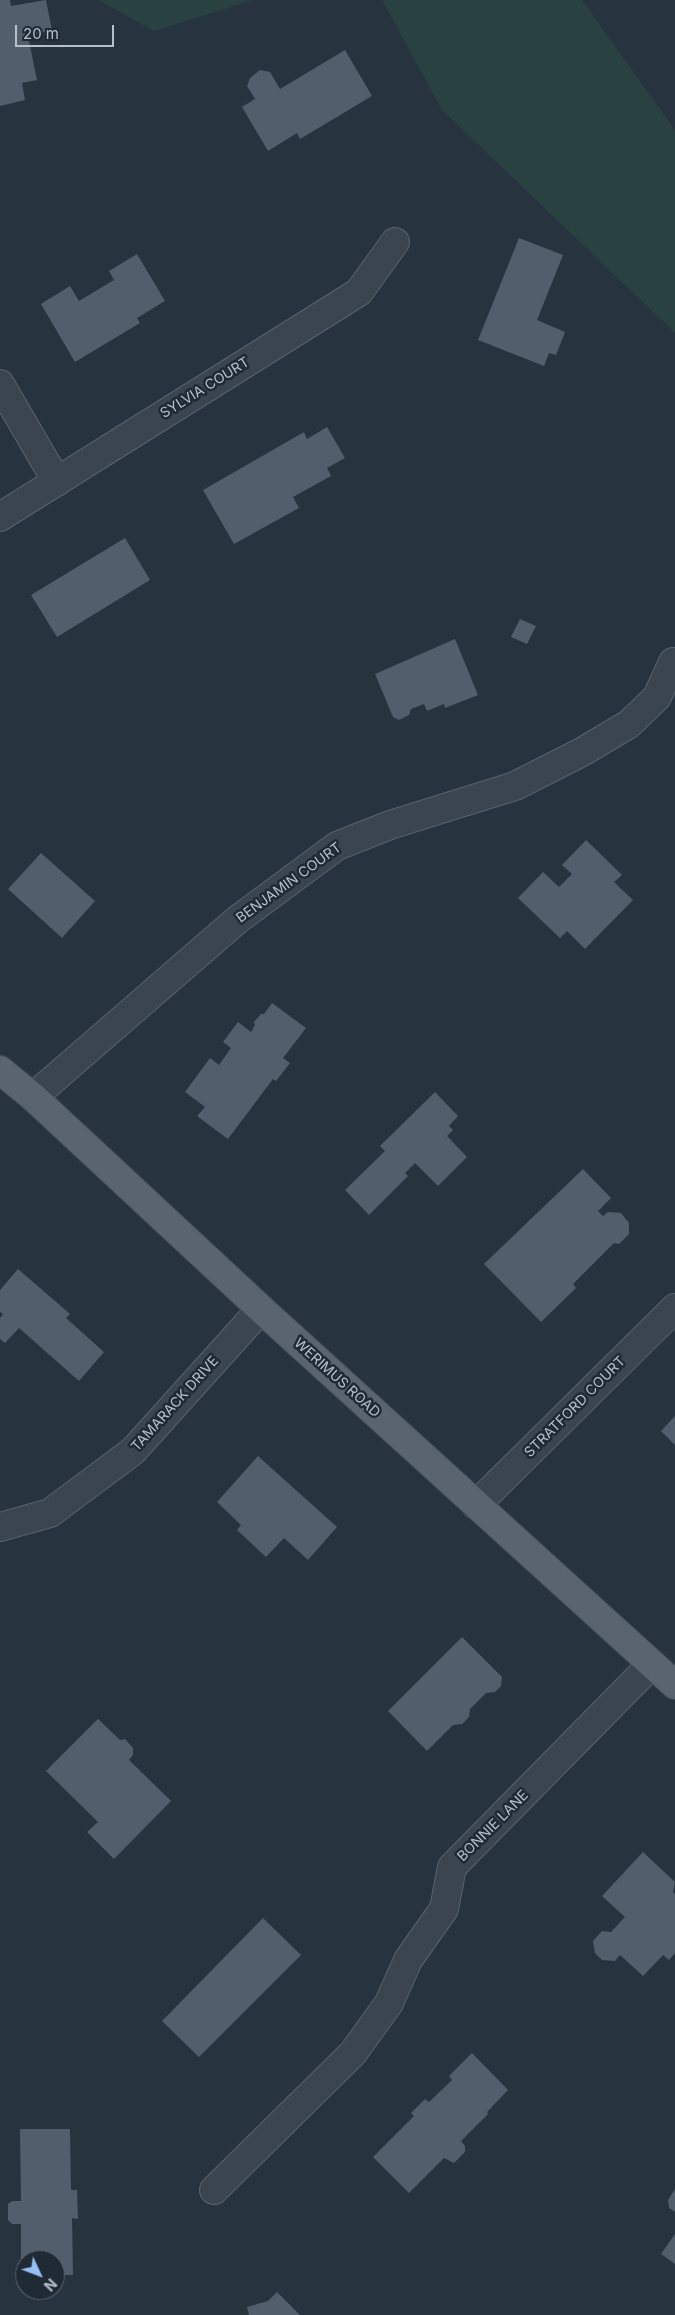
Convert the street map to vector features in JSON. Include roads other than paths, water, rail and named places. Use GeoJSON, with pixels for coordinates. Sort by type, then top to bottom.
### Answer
{"type":"FeatureCollection","features":[{"type":"Feature","properties":{"kind":"main road","name":"WERIMUS ROAD"},"geometry":{"type":"LineString","coordinates":[[0,1070],[33,1097],[261,1309],[675,1685]]}},
{"type":"Feature","properties":{"kind":"street","name":"SYLVIA COURT"},"geometry":{"type":"LineString","coordinates":[[0,517],[359,292],[395,242]]}},
{"type":"Feature","properties":{"kind":"street"},"geometry":{"type":"LineString","coordinates":[[0,384],[57,482]]}},
{"type":"Feature","properties":{"kind":"street","name":"BENJAMIN COURT"},"geometry":{"type":"LineString","coordinates":[[33,1097],[237,920],[337,846],[390,825],[515,786],[582,752],[629,724],[657,697],[673,662]]}},
{"type":"Feature","properties":{"kind":"street","name":"STRATFORD COURT"},"geometry":{"type":"LineString","coordinates":[[476,1505],[675,1308]]}},
{"type":"Feature","properties":{"kind":"street","name":"TAMARACK DRIVE"},"geometry":{"type":"LineString","coordinates":[[0,1527],[50,1513],[133,1451],[261,1309]]}},
{"type":"Feature","properties":{"kind":"street","name":"BONNIE LANE"},"geometry":{"type":"LineString","coordinates":[[214,2190],[353,2053],[388,2003],[408,1960],[444,1909],[452,1867],[652,1664]]}}]}
